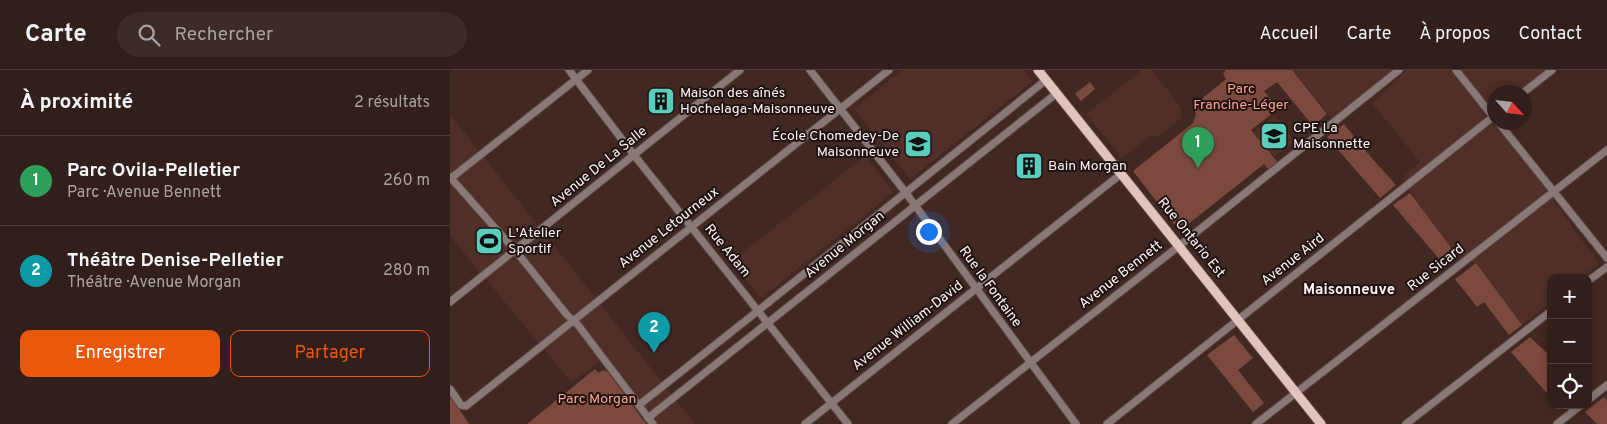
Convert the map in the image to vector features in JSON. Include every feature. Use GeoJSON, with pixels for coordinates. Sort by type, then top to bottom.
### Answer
{"type":"FeatureCollection","features":[{"type":"Feature","properties":{"kind":"main road","name":"Rue Ontario Est"},"geometry":{"type":"LineString","coordinates":[[1038,70],[1321,424]]}},
{"type":"Feature","properties":{"kind":"street","name":"Rue Adam"},"geometry":{"type":"LineString","coordinates":[[568,70],[848,424]]}},
{"type":"Feature","properties":{"kind":"street"},"geometry":{"type":"LineString","coordinates":[[588,70],[450,178],[573,320],[651,421]]}},
{"type":"Feature","properties":{"kind":"street","name":"Avenue De La Salle"},"geometry":{"type":"LineString","coordinates":[[450,302],[740,70]]}},
{"type":"Feature","properties":{"kind":"street","name":"Rue la Fontaine"},"geometry":{"type":"LineString","coordinates":[[810,70],[906,193],[1076,424]]}},
{"type":"Feature","properties":{"kind":"street","name":"Avenue Letourneux"},"geometry":{"type":"LineString","coordinates":[[450,389],[461,406],[466,406],[889,70]]}},
{"type":"Feature","properties":{"kind":"street","name":"Avenue Bennett"},"geometry":{"type":"LineString","coordinates":[[952,424],[1399,70]]}},
{"type":"Feature","properties":{"kind":"street"},"geometry":{"type":"LineString","coordinates":[[1456,70],[1487,108]]}},
{"type":"Feature","properties":{"kind":"street"},"geometry":{"type":"LineString","coordinates":[[1532,86],[1552,70]]}},
{"type":"Feature","properties":{"kind":"street","name":"Avenue Morgan"},"geometry":{"type":"LineString","coordinates":[[638,405],[759,311],[1046,80]]}},
{"type":"Feature","properties":{"kind":"street","name":"Avenue Morgan"},"geometry":{"type":"LineString","coordinates":[[651,421],[768,322],[1057,93]]}},
{"type":"Feature","properties":{"kind":"street","name":"Avenue Aird"},"geometry":{"type":"LineString","coordinates":[[1107,424],[1487,124]]}},
{"type":"Feature","properties":{"kind":"street"},"geometry":{"type":"LineString","coordinates":[[1505,130],[1607,258]]}},
{"type":"Feature","properties":{"kind":"street","name":"Rue Sicard"},"geometry":{"type":"LineString","coordinates":[[1256,424],[1607,150]]}},
{"type":"Feature","properties":{"kind":"street","name":"Avenue William-David"},"geometry":{"type":"LineString","coordinates":[[805,424],[1121,174]]}},
{"type":"Feature","properties":{"kind":"street"},"geometry":{"type":"LineString","coordinates":[[1592,279],[1607,267]]}},
{"type":"Feature","properties":{"kind":"street"},"geometry":{"type":"LineString","coordinates":[[1406,424],[1547,314]]}},
{"type":"Feature","properties":{"kind":"street"},"geometry":{"type":"LineString","coordinates":[[1592,397],[1607,385]]}},
{"type":"Feature","properties":{"kind":"street"},"geometry":{"type":"LineString","coordinates":[[1557,424],[1577,409]]}},
{"type":"Feature","properties":{"kind":"shaded area","name":"École Chomedey-De Maisonneuve"},"geometry":{"type":"Polygon","coordinates":[[[903,70],[1024,70],[1033,81],[910,179],[855,110],[855,108],[903,70]]]}},
{"type":"Feature","properties":{"kind":"shaded area"},"geometry":{"type":"Polygon","coordinates":[[[1142,70],[1152,70],[1180,106],[1182,115],[1180,119],[1156,138],[1152,134],[1122,158],[1086,114],[1142,70]]]}},
{"type":"Feature","properties":{"kind":"shaded area"},"geometry":{"type":"Polygon","coordinates":[[[1292,70],[1399,70],[1333,120],[1292,70]]]}},
{"type":"Feature","properties":{"kind":"shaded area"},"geometry":{"type":"Polygon","coordinates":[[[1407,70],[1552,70],[1532,86],[1487,85],[1487,130],[1503,130],[1599,264],[1587,274],[1547,274],[1547,305],[1522,325],[1476,263],[1457,256],[1412,195],[1403,177],[1420,162],[1372,103],[1407,70]]]}},
{"type":"Feature","properties":{"kind":"shaded area"},"geometry":{"type":"Polygon","coordinates":[[[450,114],[695,424],[657,424],[605,356],[572,383],[450,236],[450,114]]]}},
{"type":"Feature","properties":{"kind":"shaded area","name":"CPE La Maisonnette"},"geometry":{"type":"Polygon","coordinates":[[[1275,115],[1295,141],[1274,157],[1254,132],[1275,115]]]}},
{"type":"Feature","properties":{"kind":"shaded area"},"geometry":{"type":"Polygon","coordinates":[[[865,156],[893,191],[892,193],[761,298],[732,261],[865,156]]]}},
{"type":"Feature","properties":{"kind":"green space","name":"Parc Francine-Léger"},"geometry":{"type":"Polygon","coordinates":[[[1226,70],[1292,70],[1327,114],[1313,126],[1277,82],[1264,91],[1278,109],[1251,130],[1280,165],[1271,172],[1264,164],[1182,229],[1178,229],[1133,171],[1193,123],[1196,114],[1193,106],[1226,79],[1223,74],[1226,70]]]}},
{"type":"Feature","properties":{"kind":"green space"},"geometry":{"type":"Polygon","coordinates":[[[1090,82],[1095,89],[1081,101],[1075,94],[1090,82]]]}},
{"type":"Feature","properties":{"kind":"green space"},"geometry":{"type":"Polygon","coordinates":[[[1344,124],[1396,185],[1380,198],[1327,137],[1344,124]]]}},
{"type":"Feature","properties":{"kind":"green space"},"geometry":{"type":"Polygon","coordinates":[[[1410,193],[1458,257],[1446,267],[1393,205],[1410,193]]]}},
{"type":"Feature","properties":{"kind":"green space"},"geometry":{"type":"Polygon","coordinates":[[[1476,263],[1522,325],[1509,335],[1484,302],[1477,307],[1455,279],[1476,263]]]}},
{"type":"Feature","properties":{"kind":"green space"},"geometry":{"type":"Polygon","coordinates":[[[1234,335],[1253,358],[1238,370],[1264,403],[1253,412],[1207,355],[1234,335]]]}},
{"type":"Feature","properties":{"kind":"green space"},"geometry":{"type":"Polygon","coordinates":[[[1530,337],[1547,353],[1547,393],[1511,352],[1530,337]]]}},
{"type":"Feature","properties":{"kind":"green space","name":"Parc Morgan"},"geometry":{"type":"Polygon","coordinates":[[[595,369],[598,373],[603,370],[608,372],[646,424],[527,424],[595,369]]]}},
{"type":"Feature","properties":{"kind":"green space"},"geometry":{"type":"Polygon","coordinates":[[[450,395],[469,424],[450,424],[450,395]]]}},
{"type":"Feature","properties":{"kind":"green space"},"geometry":{"type":"Polygon","coordinates":[[[1604,397],[1607,401],[1607,424],[1597,424],[1585,412],[1592,409],[1592,406],[1604,397]]]}},
{"type":"Feature","properties":{"kind":"place","name":"Maison des aînés Hochelaga-Maisonneuve"},"geometry":{"type":"Point","coordinates":[661,101]}},
{"type":"Feature","properties":{"kind":"place","name":"CPE La Maisonnette"},"geometry":{"type":"Point","coordinates":[1274,136]}},
{"type":"Feature","properties":{"kind":"place","name":"École Chomedey-De Maisonneuve"},"geometry":{"type":"Point","coordinates":[918,144]}},
{"type":"Feature","properties":{"kind":"place","name":"Bain Morgan"},"geometry":{"type":"Point","coordinates":[1029,166]}},
{"type":"Feature","properties":{"kind":"place","name":"Parc Ovila-Pelletier"},"geometry":{"type":"Point","coordinates":[1198,168]}},
{"type":"Feature","properties":{"kind":"place","name":"L'Atelier Sportif"},"geometry":{"type":"Point","coordinates":[489,241]}},
{"type":"Feature","properties":{"kind":"place","name":"Théâtre Denise-Pelletier"},"geometry":{"type":"Point","coordinates":[654,353]}},
{"type":"Feature","properties":{"kind":"district","name":"Maisonneuve"},"geometry":{"type":"Point","coordinates":[1349,290]}}]}
